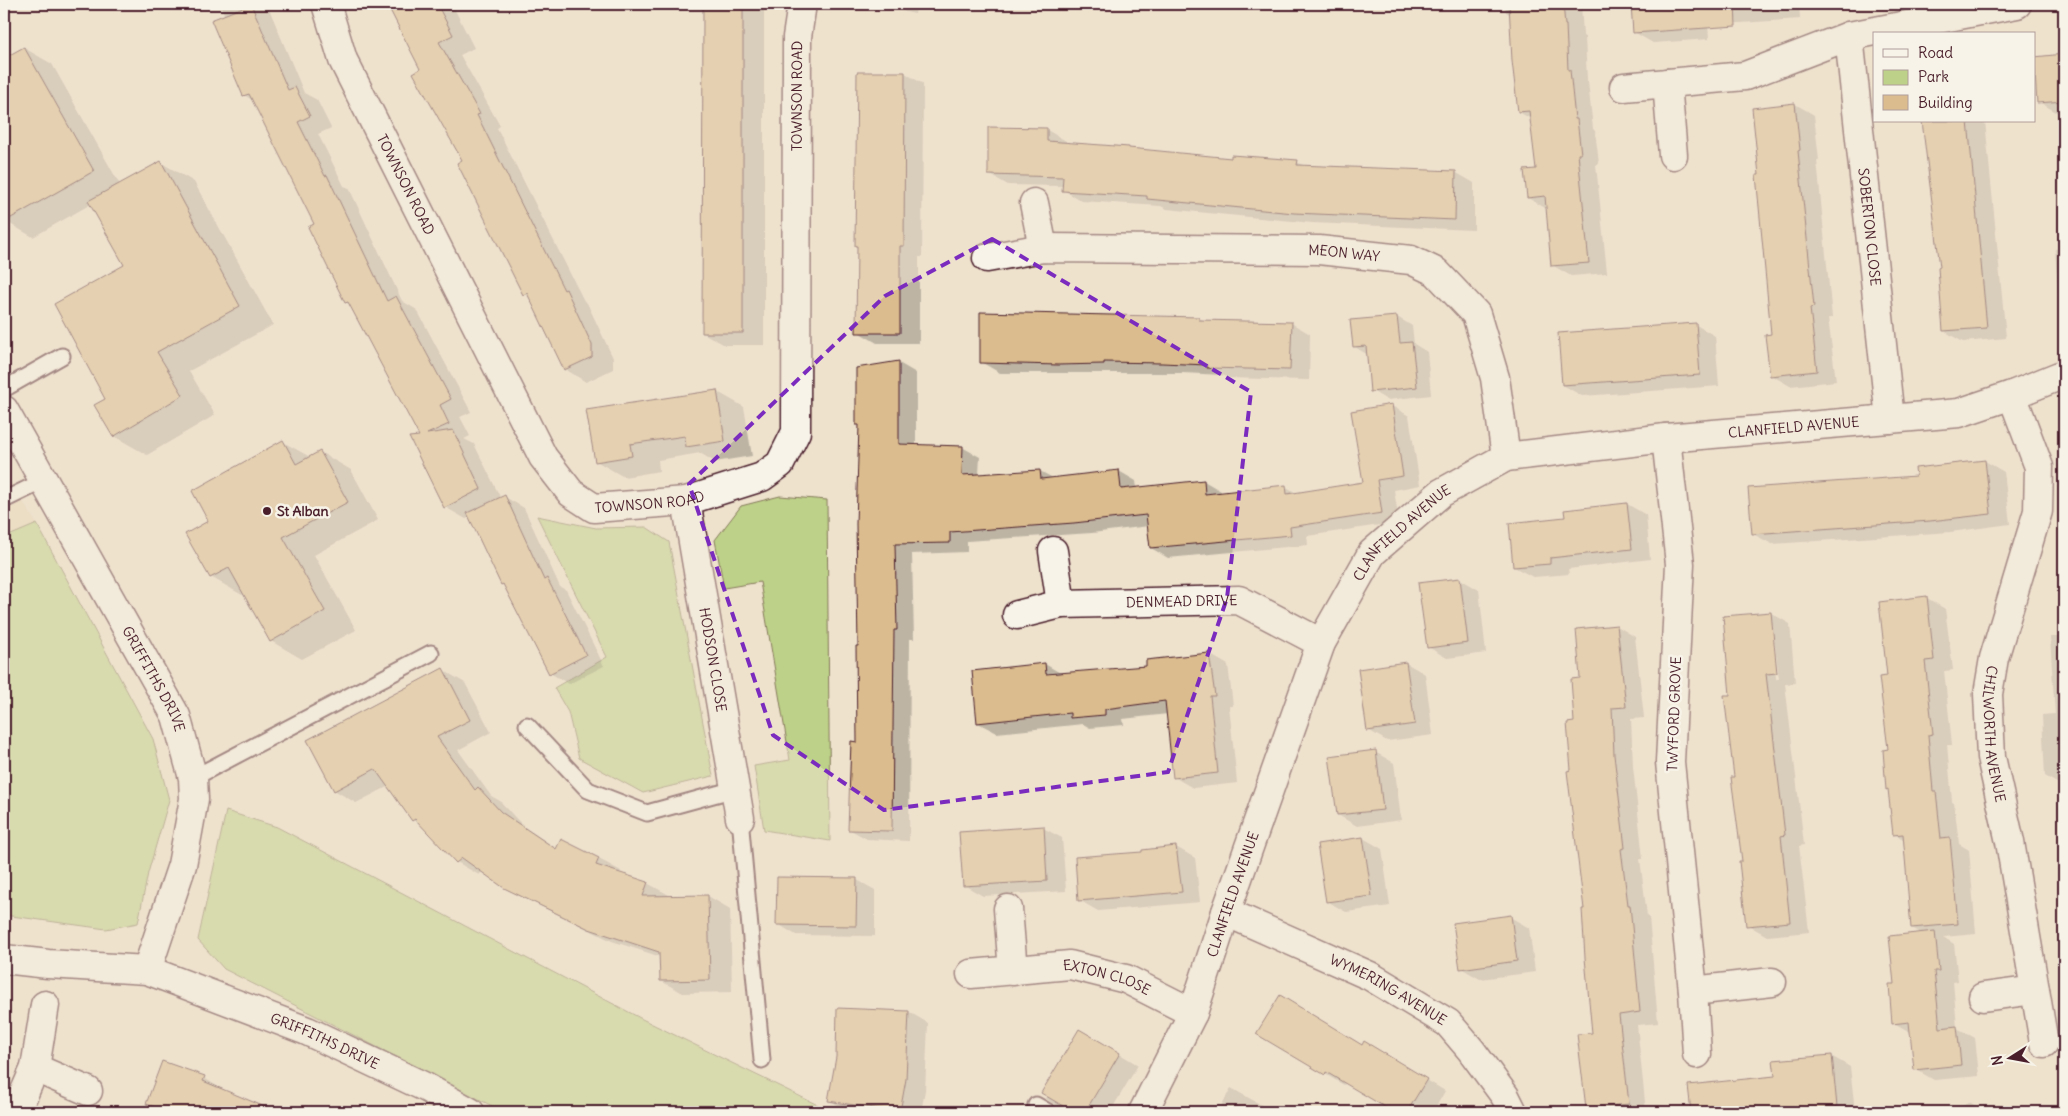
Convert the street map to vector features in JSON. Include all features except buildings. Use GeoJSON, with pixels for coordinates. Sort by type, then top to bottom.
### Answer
{"type":"FeatureCollection","features":[{"type":"Feature","properties":{"kind":"street","name":"TOWNSON ROAD"},"geometry":{"type":"LineString","coordinates":[[326,4],[343,60],[543,457],[571,493],[594,508],[686,501],[762,477],[780,464],[796,432],[797,37],[802,4]]}},
{"type":"Feature","properties":{"kind":"street"},"geometry":{"type":"LineString","coordinates":[[1624,87],[1745,76],[1849,36],[2018,4]]}},
{"type":"Feature","properties":{"kind":"street","name":"SOBERTON CLOSE"},"geometry":{"type":"LineString","coordinates":[[1849,36],[1890,419]]}},
{"type":"Feature","properties":{"kind":"street"},"geometry":{"type":"LineString","coordinates":[[1667,83],[1673,155]]}},
{"type":"Feature","properties":{"kind":"street"},"geometry":{"type":"LineString","coordinates":[[1034,203],[1043,248]]}},
{"type":"Feature","properties":{"kind":"street","name":"MEON WAY"},"geometry":{"type":"LineString","coordinates":[[987,258],[1043,248],[1319,250],[1411,260],[1436,272],[1476,314],[1495,378],[1506,457]]}},
{"type":"Feature","properties":{"kind":"street","name":"CLANFIELD AVENUE"},"geometry":{"type":"LineString","coordinates":[[1143,1112],[1193,1013],[1226,912],[1321,643],[1372,553],[1441,493],[1506,457],[1666,438],[1959,413],[2012,395],[2064,374]]}},
{"type":"Feature","properties":{"kind":"street","name":"CHILWORTH AVENUE"},"geometry":{"type":"LineString","coordinates":[[2012,395],[2039,468],[2038,511],[1994,658],[1988,694],[1990,757],[2010,842],[2044,1043]]}},
{"type":"Feature","properties":{"kind":"street","name":"GRIFFITHS DRIVE"},"geometry":{"type":"LineString","coordinates":[[4,410],[176,716],[193,778],[194,799],[182,866],[147,970]]}},
{"type":"Feature","properties":{"kind":"street","name":"TWYFORD GROVE"},"geometry":{"type":"LineString","coordinates":[[1666,438],[1680,564],[1670,762],[1693,991],[1697,1054]]}},
{"type":"Feature","properties":{"kind":"street","name":"HODSON CLOSE"},"geometry":{"type":"LineString","coordinates":[[686,501],[740,818]]}},
{"type":"Feature","properties":{"kind":"street"},"geometry":{"type":"LineString","coordinates":[[1053,551],[1061,604]]}},
{"type":"Feature","properties":{"kind":"street","name":"DENMEAD DRIVE"},"geometry":{"type":"LineString","coordinates":[[1017,615],[1061,604],[1239,600],[1321,643]]}},
{"type":"Feature","properties":{"kind":"street"},"geometry":{"type":"LineString","coordinates":[[1008,909],[1013,971]]}},
{"type":"Feature","properties":{"kind":"street","name":"WYMERING AVENUE"},"geometry":{"type":"LineString","coordinates":[[1226,912],[1370,976],[1448,1023],[1471,1050],[1505,1096],[1513,1112]]}},
{"type":"Feature","properties":{"kind":"street","name":"GRIFFITHS DRIVE"},"geometry":{"type":"LineString","coordinates":[[4,959],[48,964],[147,970],[307,1031],[425,1087],[470,1112]]}},
{"type":"Feature","properties":{"kind":"street","name":"EXTON CLOSE"},"geometry":{"type":"LineString","coordinates":[[971,974],[1070,965],[1126,979],[1193,1013]]}},
{"type":"Feature","properties":{"kind":"street"},"geometry":{"type":"LineString","coordinates":[[1693,991],[1772,982]]}},
{"type":"Feature","properties":{"kind":"street"},"geometry":{"type":"LineString","coordinates":[[1983,997],[2035,990]]}},
{"type":"Feature","properties":{"kind":"street"},"geometry":{"type":"LineString","coordinates":[[16,1112],[35,1068],[45,1005]]}},
{"type":"Feature","properties":{"kind":"street"},"geometry":{"type":"LineString","coordinates":[[35,1068],[88,1091]]}},
{"type":"Feature","properties":{"kind":"lane"},"geometry":{"type":"LineString","coordinates":[[4,389],[62,356]]}},
{"type":"Feature","properties":{"kind":"lane"},"geometry":{"type":"LineString","coordinates":[[4,500],[43,481]]}},
{"type":"Feature","properties":{"kind":"lane"},"geometry":{"type":"LineString","coordinates":[[193,778],[432,654]]}},
{"type":"Feature","properties":{"kind":"lane"},"geometry":{"type":"LineString","coordinates":[[527,725],[588,790],[647,813],[735,789]]}},
{"type":"Feature","properties":{"kind":"lane"},"geometry":{"type":"LineString","coordinates":[[740,818],[762,1060]]}},
{"type":"Feature","properties":{"kind":"highlighted area"},"geometry":{"type":"Polygon","coordinates":[[[992,239],[1251,392],[1227,598],[1168,772],[884,810],[773,735],[689,484],[885,296],[992,239]]]}},
{"type":"Feature","properties":{"kind":"shaded area"},"geometry":{"type":"Polygon","coordinates":[[[4,471],[37,524],[4,538],[4,471]]]}},
{"type":"Feature","properties":{"kind":"green space"},"geometry":{"type":"Polygon","coordinates":[[[780,496],[827,500],[830,841],[764,830],[754,766],[790,760],[760,582],[724,588],[715,540],[741,506],[780,496]]]}},
{"type":"Feature","properties":{"kind":"green space"},"geometry":{"type":"Polygon","coordinates":[[[537,516],[596,528],[646,527],[669,542],[713,776],[643,793],[579,758],[568,712],[554,688],[607,657],[537,516]]]}},
{"type":"Feature","properties":{"kind":"green space"},"geometry":{"type":"Polygon","coordinates":[[[37,524],[153,739],[169,800],[148,873],[138,923],[106,929],[4,915],[4,538],[37,524]]]}},
{"type":"Feature","properties":{"kind":"green space"},"geometry":{"type":"Polygon","coordinates":[[[226,811],[277,827],[642,1019],[832,1112],[504,1112],[224,969],[198,940],[226,811]]]}},
{"type":"Feature","properties":{"kind":"place","name":"St Alban"},"geometry":{"type":"Point","coordinates":[267,511]}}]}
